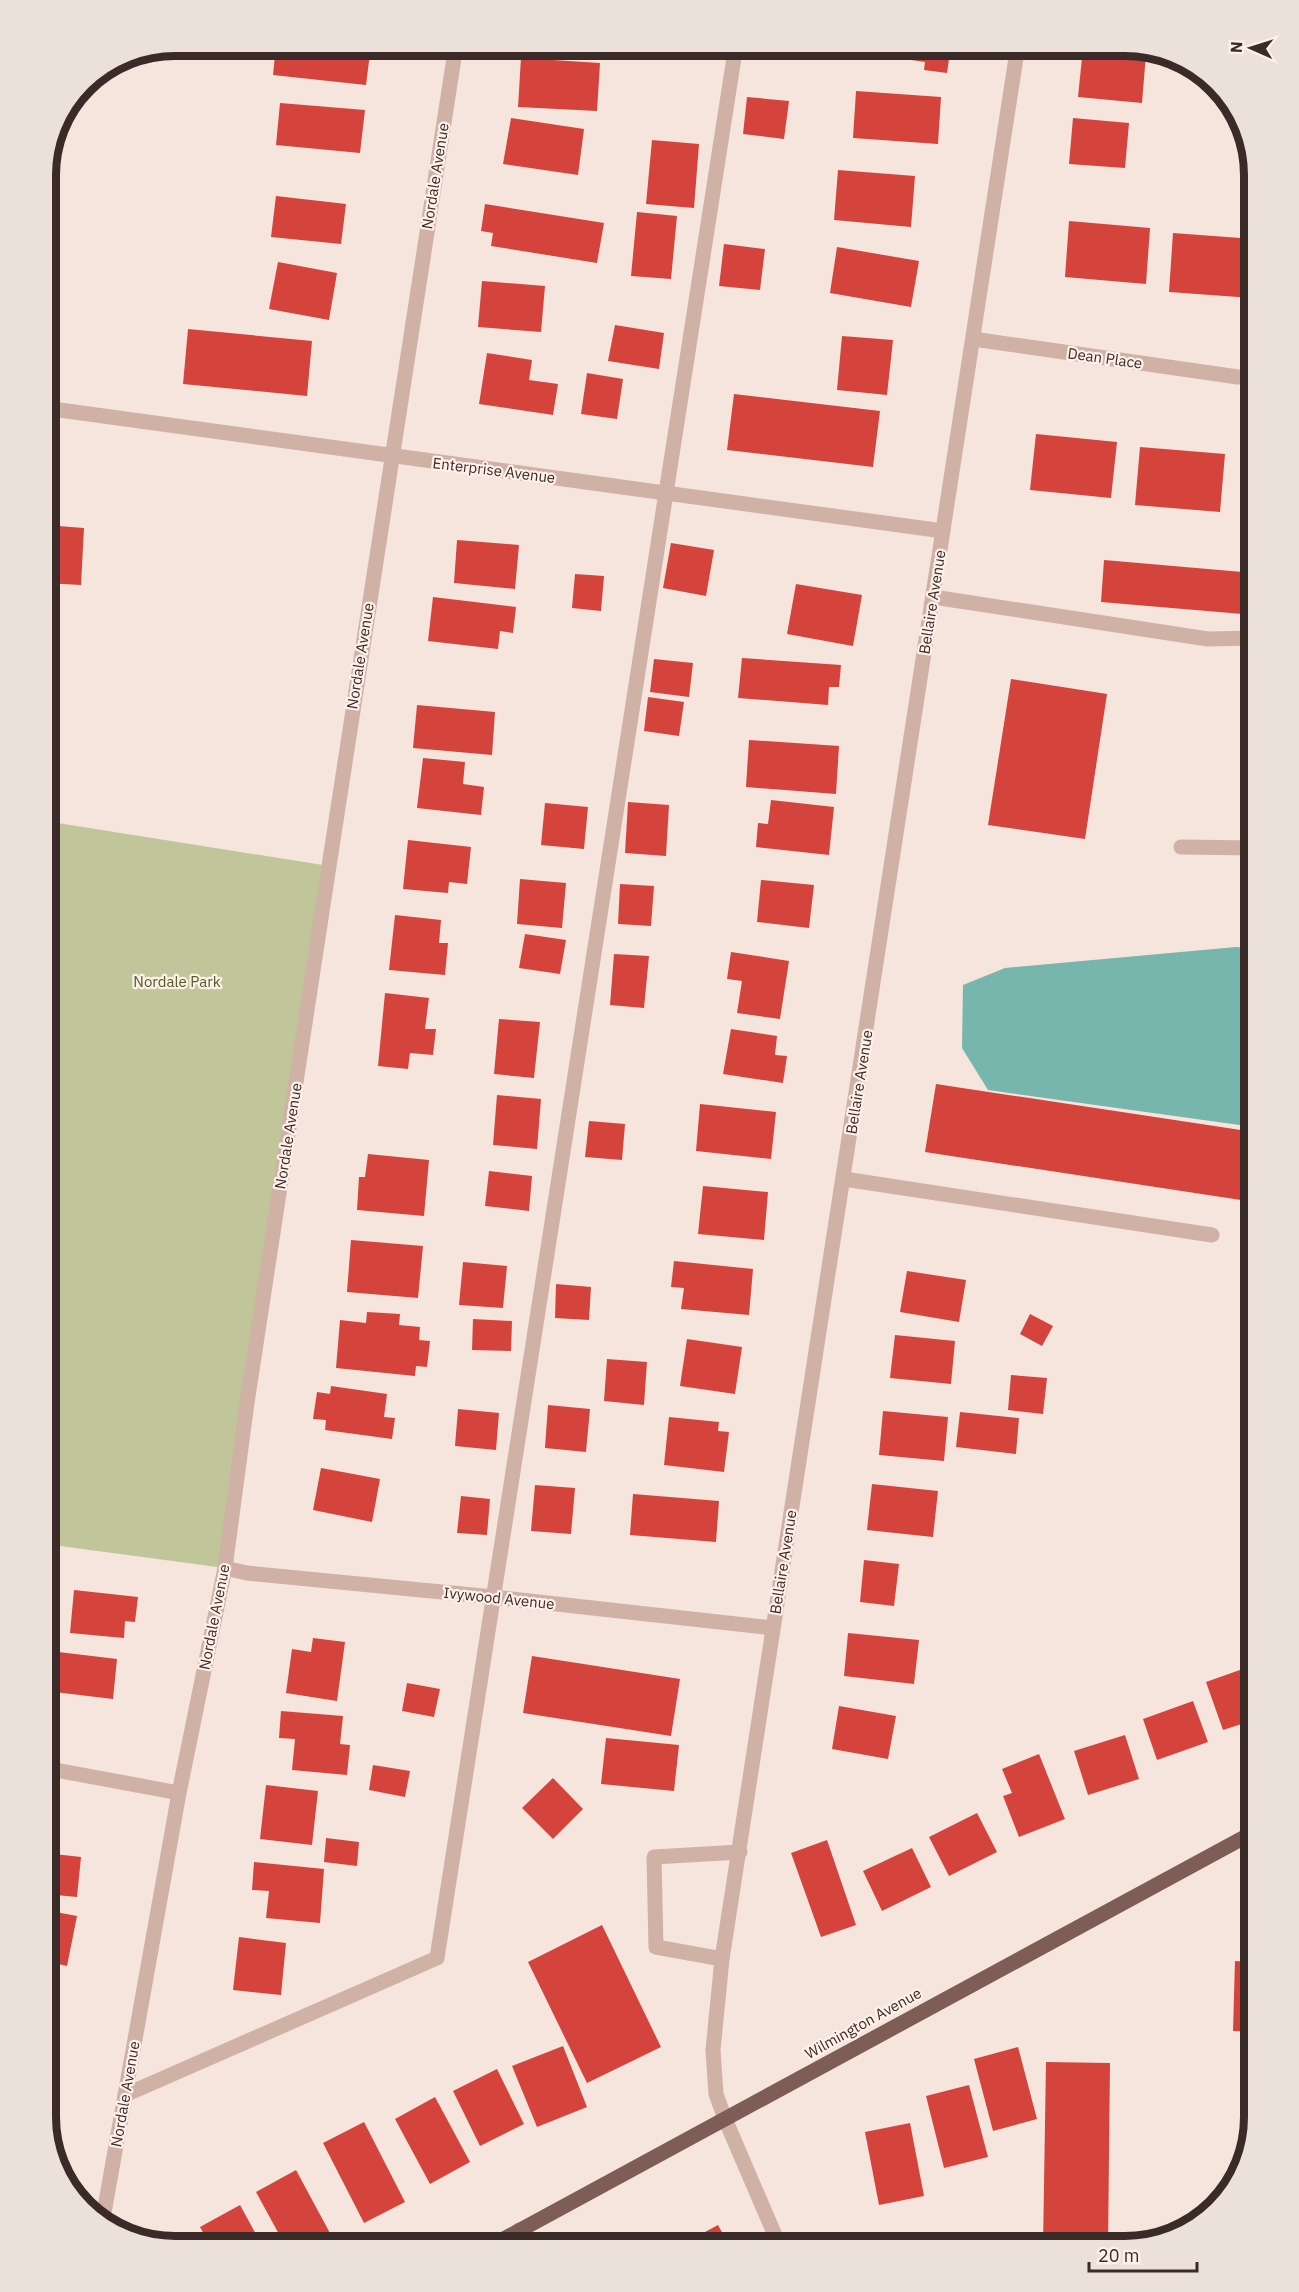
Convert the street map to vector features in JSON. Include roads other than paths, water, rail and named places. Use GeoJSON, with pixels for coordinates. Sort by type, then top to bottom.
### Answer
{"type":"FeatureCollection","features":[{"type":"Feature","properties":{"kind":"main road","name":"Wilmington Avenue"},"geometry":{"type":"LineString","coordinates":[[508,2236],[1244,1837]]}},
{"type":"Feature","properties":{"kind":"street","name":"Nordale Avenue"},"geometry":{"type":"LineString","coordinates":[[104,2213],[179,1793],[225,1568],[251,1380],[454,56]]}},
{"type":"Feature","properties":{"kind":"street"},"geometry":{"type":"LineString","coordinates":[[125,2095],[437,1958],[734,56]]}},
{"type":"Feature","properties":{"kind":"street","name":"Bellaire Avenue"},"geometry":{"type":"LineString","coordinates":[[775,2236],[716,2094],[713,2050],[722,1959],[1016,56]]}},
{"type":"Feature","properties":{"kind":"street","name":"Dean Place"},"geometry":{"type":"LineString","coordinates":[[973,339],[1238,376]]}},
{"type":"Feature","properties":{"kind":"street","name":"Enterprise Avenue"},"geometry":{"type":"LineString","coordinates":[[56,410],[943,531]]}},
{"type":"Feature","properties":{"kind":"street"},"geometry":{"type":"LineString","coordinates":[[933,597],[1208,639],[1244,638]]}},
{"type":"Feature","properties":{"kind":"street"},"geometry":{"type":"LineString","coordinates":[[1181,847],[1244,848]]}},
{"type":"Feature","properties":{"kind":"street"},"geometry":{"type":"LineString","coordinates":[[844,1179],[1212,1235]]}},
{"type":"Feature","properties":{"kind":"street","name":"Ivywood Avenue"},"geometry":{"type":"LineString","coordinates":[[225,1568],[247,1573],[494,1597],[773,1628]]}},
{"type":"Feature","properties":{"kind":"street"},"geometry":{"type":"LineString","coordinates":[[56,1770],[179,1793]]}},
{"type":"Feature","properties":{"kind":"street"},"geometry":{"type":"LineString","coordinates":[[722,1959],[656,1947],[654,1857],[740,1852]]}},
{"type":"Feature","properties":{"kind":"street"},"geometry":{"type":"LineString","coordinates":[[519,2230],[523,2236]]}},
{"type":"Feature","properties":{"kind":"water"},"geometry":{"type":"Polygon","coordinates":[[[1244,947],[1244,1126],[988,1090],[962,1048],[963,985],[1005,968],[1244,947]]]}},
{"type":"Feature","properties":{"kind":"park label","name":"Nordale Park"},"geometry":{"type":"Point","coordinates":[177,981]}}]}
